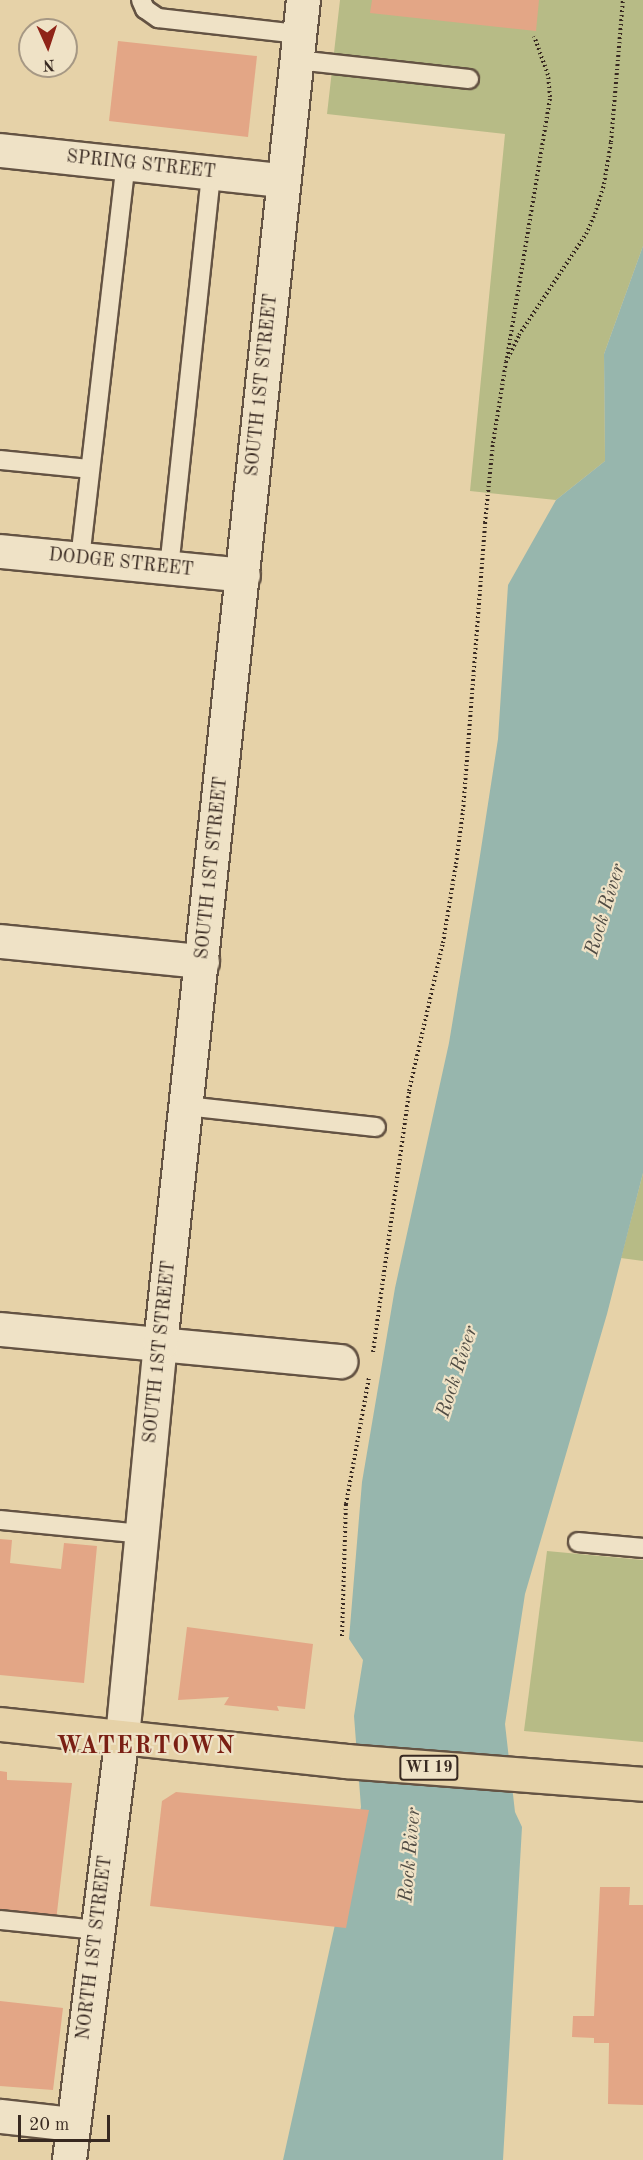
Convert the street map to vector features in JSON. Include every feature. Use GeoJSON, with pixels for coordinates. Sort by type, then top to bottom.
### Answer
{"type":"FeatureCollection","features":[{"type":"Feature","properties":{"kind":"main road","name":"WI 19"},"geometry":{"type":"LineString","coordinates":[[0,1724],[346,1761],[643,1784]]}},
{"type":"Feature","properties":{"kind":"street","name":"SOUTH 1ST STREET"},"geometry":{"type":"LineString","coordinates":[[122,1737],[160,1344],[303,0]]}},
{"type":"Feature","properties":{"kind":"street","name":"SPRING STREET"},"geometry":{"type":"LineString","coordinates":[[0,150],[283,180]]}},
{"type":"Feature","properties":{"kind":"street","name":"DODGE STREET"},"geometry":{"type":"LineString","coordinates":[[0,551],[243,576]]}},
{"type":"Feature","properties":{"kind":"street"},"geometry":{"type":"LineString","coordinates":[[0,940],[202,961]]}},
{"type":"Feature","properties":{"kind":"street"},"geometry":{"type":"LineString","coordinates":[[0,1329],[361,1365]]}},
{"type":"Feature","properties":{"kind":"street","name":"NORTH 1ST STREET"},"geometry":{"type":"LineString","coordinates":[[69,2160],[122,1737]]}},
{"type":"Feature","properties":{"kind":"street"},"geometry":{"type":"LineString","coordinates":[[0,2116],[73,2124]]}},
{"type":"Feature","properties":{"kind":"lane"},"geometry":{"type":"LineString","coordinates":[[141,0],[145,9],[158,18],[469,79]]}},
{"type":"Feature","properties":{"kind":"lane"},"geometry":{"type":"LineString","coordinates":[[80,560],[126,164]]}},
{"type":"Feature","properties":{"kind":"lane"},"geometry":{"type":"LineString","coordinates":[[168,568],[211,172]]}},
{"type":"Feature","properties":{"kind":"lane"},"geometry":{"type":"LineString","coordinates":[[0,460],[90,469]]}},
{"type":"Feature","properties":{"kind":"lane"},"geometry":{"type":"LineString","coordinates":[[186,1106],[376,1127]]}},
{"type":"Feature","properties":{"kind":"lane"},"geometry":{"type":"LineString","coordinates":[[0,1520],[142,1534]]}},
{"type":"Feature","properties":{"kind":"lane"},"geometry":{"type":"LineString","coordinates":[[578,1542],[643,1548]]}},
{"type":"Feature","properties":{"kind":"lane"},"geometry":{"type":"LineString","coordinates":[[0,1920],[97,1930]]}},
{"type":"Feature","properties":{"kind":"path"},"geometry":{"type":"LineString","coordinates":[[506,362],[519,335],[586,234],[595,214],[604,184],[611,142],[623,0]]}},
{"type":"Feature","properties":{"kind":"path"},"geometry":{"type":"LineString","coordinates":[[342,1636],[346,1504],[361,1365],[409,1091],[443,943],[456,864],[463,811],[493,443],[550,97],[548,75],[534,36]]}},
{"type":"Feature","properties":{"kind":"green space"},"geometry":{"type":"Polygon","coordinates":[[[340,0],[643,0],[643,246],[604,354],[605,461],[556,500],[470,491],[505,134],[327,114],[340,0]]]}},
{"type":"Feature","properties":{"kind":"green space"},"geometry":{"type":"Polygon","coordinates":[[[643,1173],[643,1261],[621,1258],[643,1173]]]}},
{"type":"Feature","properties":{"kind":"green space"},"geometry":{"type":"Polygon","coordinates":[[[547,1551],[643,1560],[643,1742],[524,1731],[547,1551]]]}},
{"type":"Feature","properties":{"kind":"water","name":"Rock River"},"geometry":{"type":"Polygon","coordinates":[[[643,246],[643,1173],[607,1314],[525,1594],[505,1724],[515,1812],[522,1827],[503,2160],[283,2160],[361,1807],[354,1716],[363,1660],[349,1639],[362,1482],[395,1288],[449,1043],[479,862],[498,739],[508,585],[556,500],[605,461],[604,354],[643,246]]]}},
{"type":"Feature","properties":{"kind":"building"},"geometry":{"type":"Polygon","coordinates":[[[372,0],[539,0],[536,31],[370,13],[372,0]]]}},
{"type":"Feature","properties":{"kind":"building"},"geometry":{"type":"Polygon","coordinates":[[[118,41],[257,56],[248,137],[109,121],[118,41]]]}},
{"type":"Feature","properties":{"kind":"building"},"geometry":{"type":"Polygon","coordinates":[[[0,1539],[12,1540],[10,1563],[61,1569],[64,1543],[97,1546],[84,1683],[0,1675],[0,1539]]]}},
{"type":"Feature","properties":{"kind":"building"},"geometry":{"type":"Polygon","coordinates":[[[187,1627],[313,1644],[305,1709],[277,1706],[279,1711],[224,1705],[229,1697],[178,1700],[187,1627]]]}},
{"type":"Feature","properties":{"kind":"building"},"geometry":{"type":"Polygon","coordinates":[[[0,1771],[7,1772],[7,1780],[72,1783],[56,1921],[0,1914],[0,1771]]]}},
{"type":"Feature","properties":{"kind":"building"},"geometry":{"type":"Polygon","coordinates":[[[176,1792],[369,1810],[346,1928],[150,1906],[162,1801],[176,1792]]]}},
{"type":"Feature","properties":{"kind":"building"},"geometry":{"type":"Polygon","coordinates":[[[600,1887],[630,1887],[629,1905],[643,1905],[643,2105],[608,2104],[609,2043],[594,2043],[594,2038],[572,2037],[573,2016],[594,2016],[600,1887]]]}},
{"type":"Feature","properties":{"kind":"building"},"geometry":{"type":"Polygon","coordinates":[[[0,2001],[63,2008],[53,2090],[0,2086],[0,2001]]]}},
{"type":"Feature","properties":{"kind":"district","name":"WATERTOWN"},"geometry":{"type":"Point","coordinates":[146,1748]}}]}
